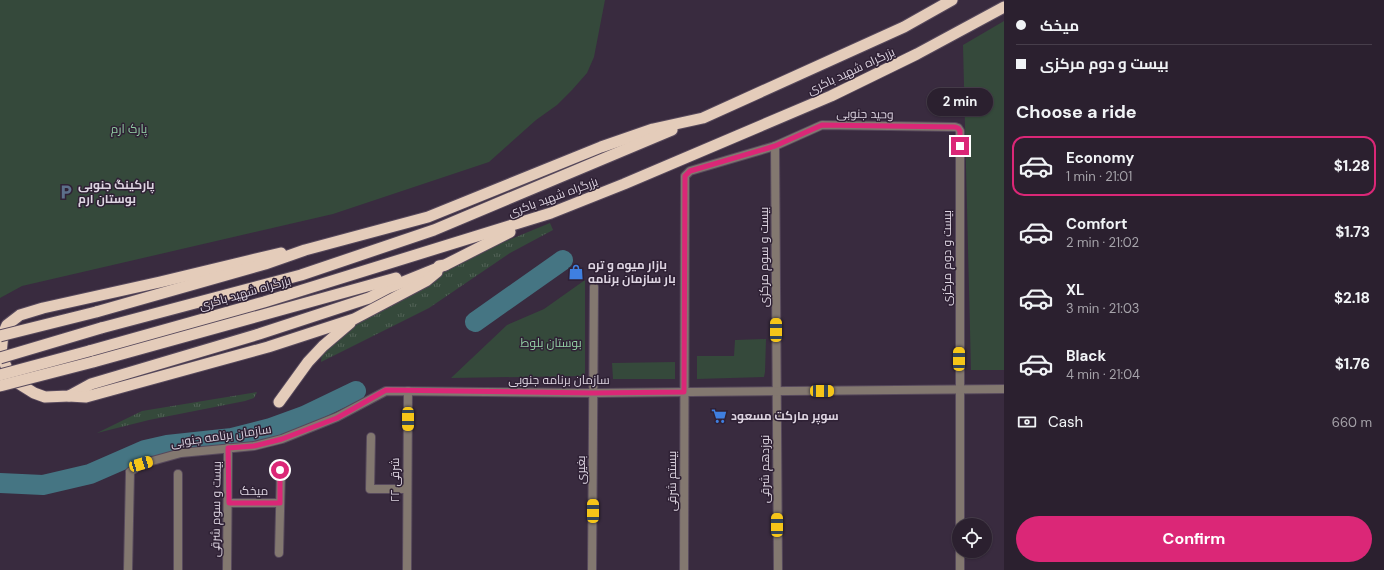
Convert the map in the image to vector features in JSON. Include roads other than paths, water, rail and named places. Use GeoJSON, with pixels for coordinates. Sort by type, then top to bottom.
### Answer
{"type":"FeatureCollection","features":[{"type":"Feature","properties":{"kind":"highway","name":"بزرگراه شهید باکری"},"geometry":{"type":"LineString","coordinates":[[305,250],[428,217],[602,147],[653,129],[702,118],[904,27],[952,0]]}},
{"type":"Feature","properties":{"kind":"highway","name":"بزرگراه شهید باکری"},"geometry":{"type":"LineString","coordinates":[[0,375],[264,302],[539,217],[624,184],[831,96],[917,54],[1004,7]]}},
{"type":"Feature","properties":{"kind":"highway"},"geometry":{"type":"LineString","coordinates":[[0,358],[101,328],[301,275],[434,230],[702,118]]}},
{"type":"Feature","properties":{"kind":"highway"},"geometry":{"type":"LineString","coordinates":[[69,396],[91,384],[259,334],[369,298],[388,288],[445,265],[539,217]]}},
{"type":"Feature","properties":{"kind":"highway"},"geometry":{"type":"LineString","coordinates":[[305,250],[275,254],[160,282],[51,306],[20,315],[8,325],[3,334],[1,354],[8,371],[18,383],[34,393],[45,397],[86,397],[268,347],[354,319],[426,281],[445,265]]}},
{"type":"Feature","properties":{"kind":"highway"},"geometry":{"type":"LineString","coordinates":[[0,336],[96,312],[265,264],[305,250]]}},
{"type":"Feature","properties":{"kind":"highway"},"geometry":{"type":"LineString","coordinates":[[0,386],[93,362],[445,265]]}},
{"type":"Feature","properties":{"kind":"highway"},"geometry":{"type":"LineString","coordinates":[[279,402],[308,362],[323,346],[354,319]]}},
{"type":"Feature","properties":{"kind":"street","name":"وحید جنوبی"},"geometry":{"type":"LineString","coordinates":[[684,392],[685,176],[690,171],[775,146],[822,125],[958,128]]}},
{"type":"Feature","properties":{"kind":"street","name":"بیست و دوم مرکزی"},"geometry":{"type":"LineString","coordinates":[[958,128],[960,131],[960,518]]}},
{"type":"Feature","properties":{"kind":"street","name":"بیست و سوم مرکزی"},"geometry":{"type":"LineString","coordinates":[[775,146],[776,391]]}},
{"type":"Feature","properties":{"kind":"street","name":"بغیری"},"geometry":{"type":"LineString","coordinates":[[592,570],[594,287]]}},
{"type":"Feature","properties":{"kind":"street","name":"سازمان برنامه جنوبی"},"geometry":{"type":"LineString","coordinates":[[128,570],[130,472],[141,464],[181,453],[254,446],[282,439],[337,418],[386,390],[593,393],[1004,389]]}},
{"type":"Feature","properties":{"kind":"street","name":"۲۲ شرقی"},"geometry":{"type":"LineString","coordinates":[[407,570],[408,391]]}},
{"type":"Feature","properties":{"kind":"street","name":"نوزدهم شرقی"},"geometry":{"type":"LineString","coordinates":[[776,391],[778,570]]}},
{"type":"Feature","properties":{"kind":"street","name":"بیستم شرقی"},"geometry":{"type":"LineString","coordinates":[[684,392],[684,570]]}},
{"type":"Feature","properties":{"kind":"street"},"geometry":{"type":"LineString","coordinates":[[371,437],[370,489],[407,489]]}},
{"type":"Feature","properties":{"kind":"street","name":"بیست و سوم شرقی"},"geometry":{"type":"LineString","coordinates":[[227,570],[229,503],[228,448]]}},
{"type":"Feature","properties":{"kind":"street","name":"میخک"},"geometry":{"type":"LineString","coordinates":[[278,553],[280,470]]}},
{"type":"Feature","properties":{"kind":"street"},"geometry":{"type":"LineString","coordinates":[[178,474],[178,570]]}},
{"type":"Feature","properties":{"kind":"street","name":"میخک"},"geometry":{"type":"LineString","coordinates":[[229,503],[280,503]]}},
{"type":"Feature","properties":{"kind":"street"},"geometry":{"type":"LineString","coordinates":[[960,558],[960,570]]}},
{"type":"Feature","properties":{"kind":"waterway"},"geometry":{"type":"LineString","coordinates":[[475,322],[563,260]]}},
{"type":"Feature","properties":{"kind":"waterway"},"geometry":{"type":"LineString","coordinates":[[0,483],[43,485],[90,474],[145,450],[167,445],[232,438],[271,428],[304,416],[356,391]]}},
{"type":"Feature","properties":{"kind":"place","name":"پارکینگ جنوبی بوستان ارم"},"geometry":{"type":"Point","coordinates":[66,192]}},
{"type":"Feature","properties":{"kind":"place","name":"بازار میوه و تره بار سازمان برنامه"},"geometry":{"type":"Point","coordinates":[576,272]}},
{"type":"Feature","properties":{"kind":"place","name":"سوپر مارکت مسعود"},"geometry":{"type":"Point","coordinates":[719,416]}},
{"type":"Feature","properties":{"kind":"park label","name":"پارک ارم"},"geometry":{"type":"Point","coordinates":[129,129]}},
{"type":"Feature","properties":{"kind":"park label","name":"بوستان بلوط"},"geometry":{"type":"Point","coordinates":[551,343]}}]}
